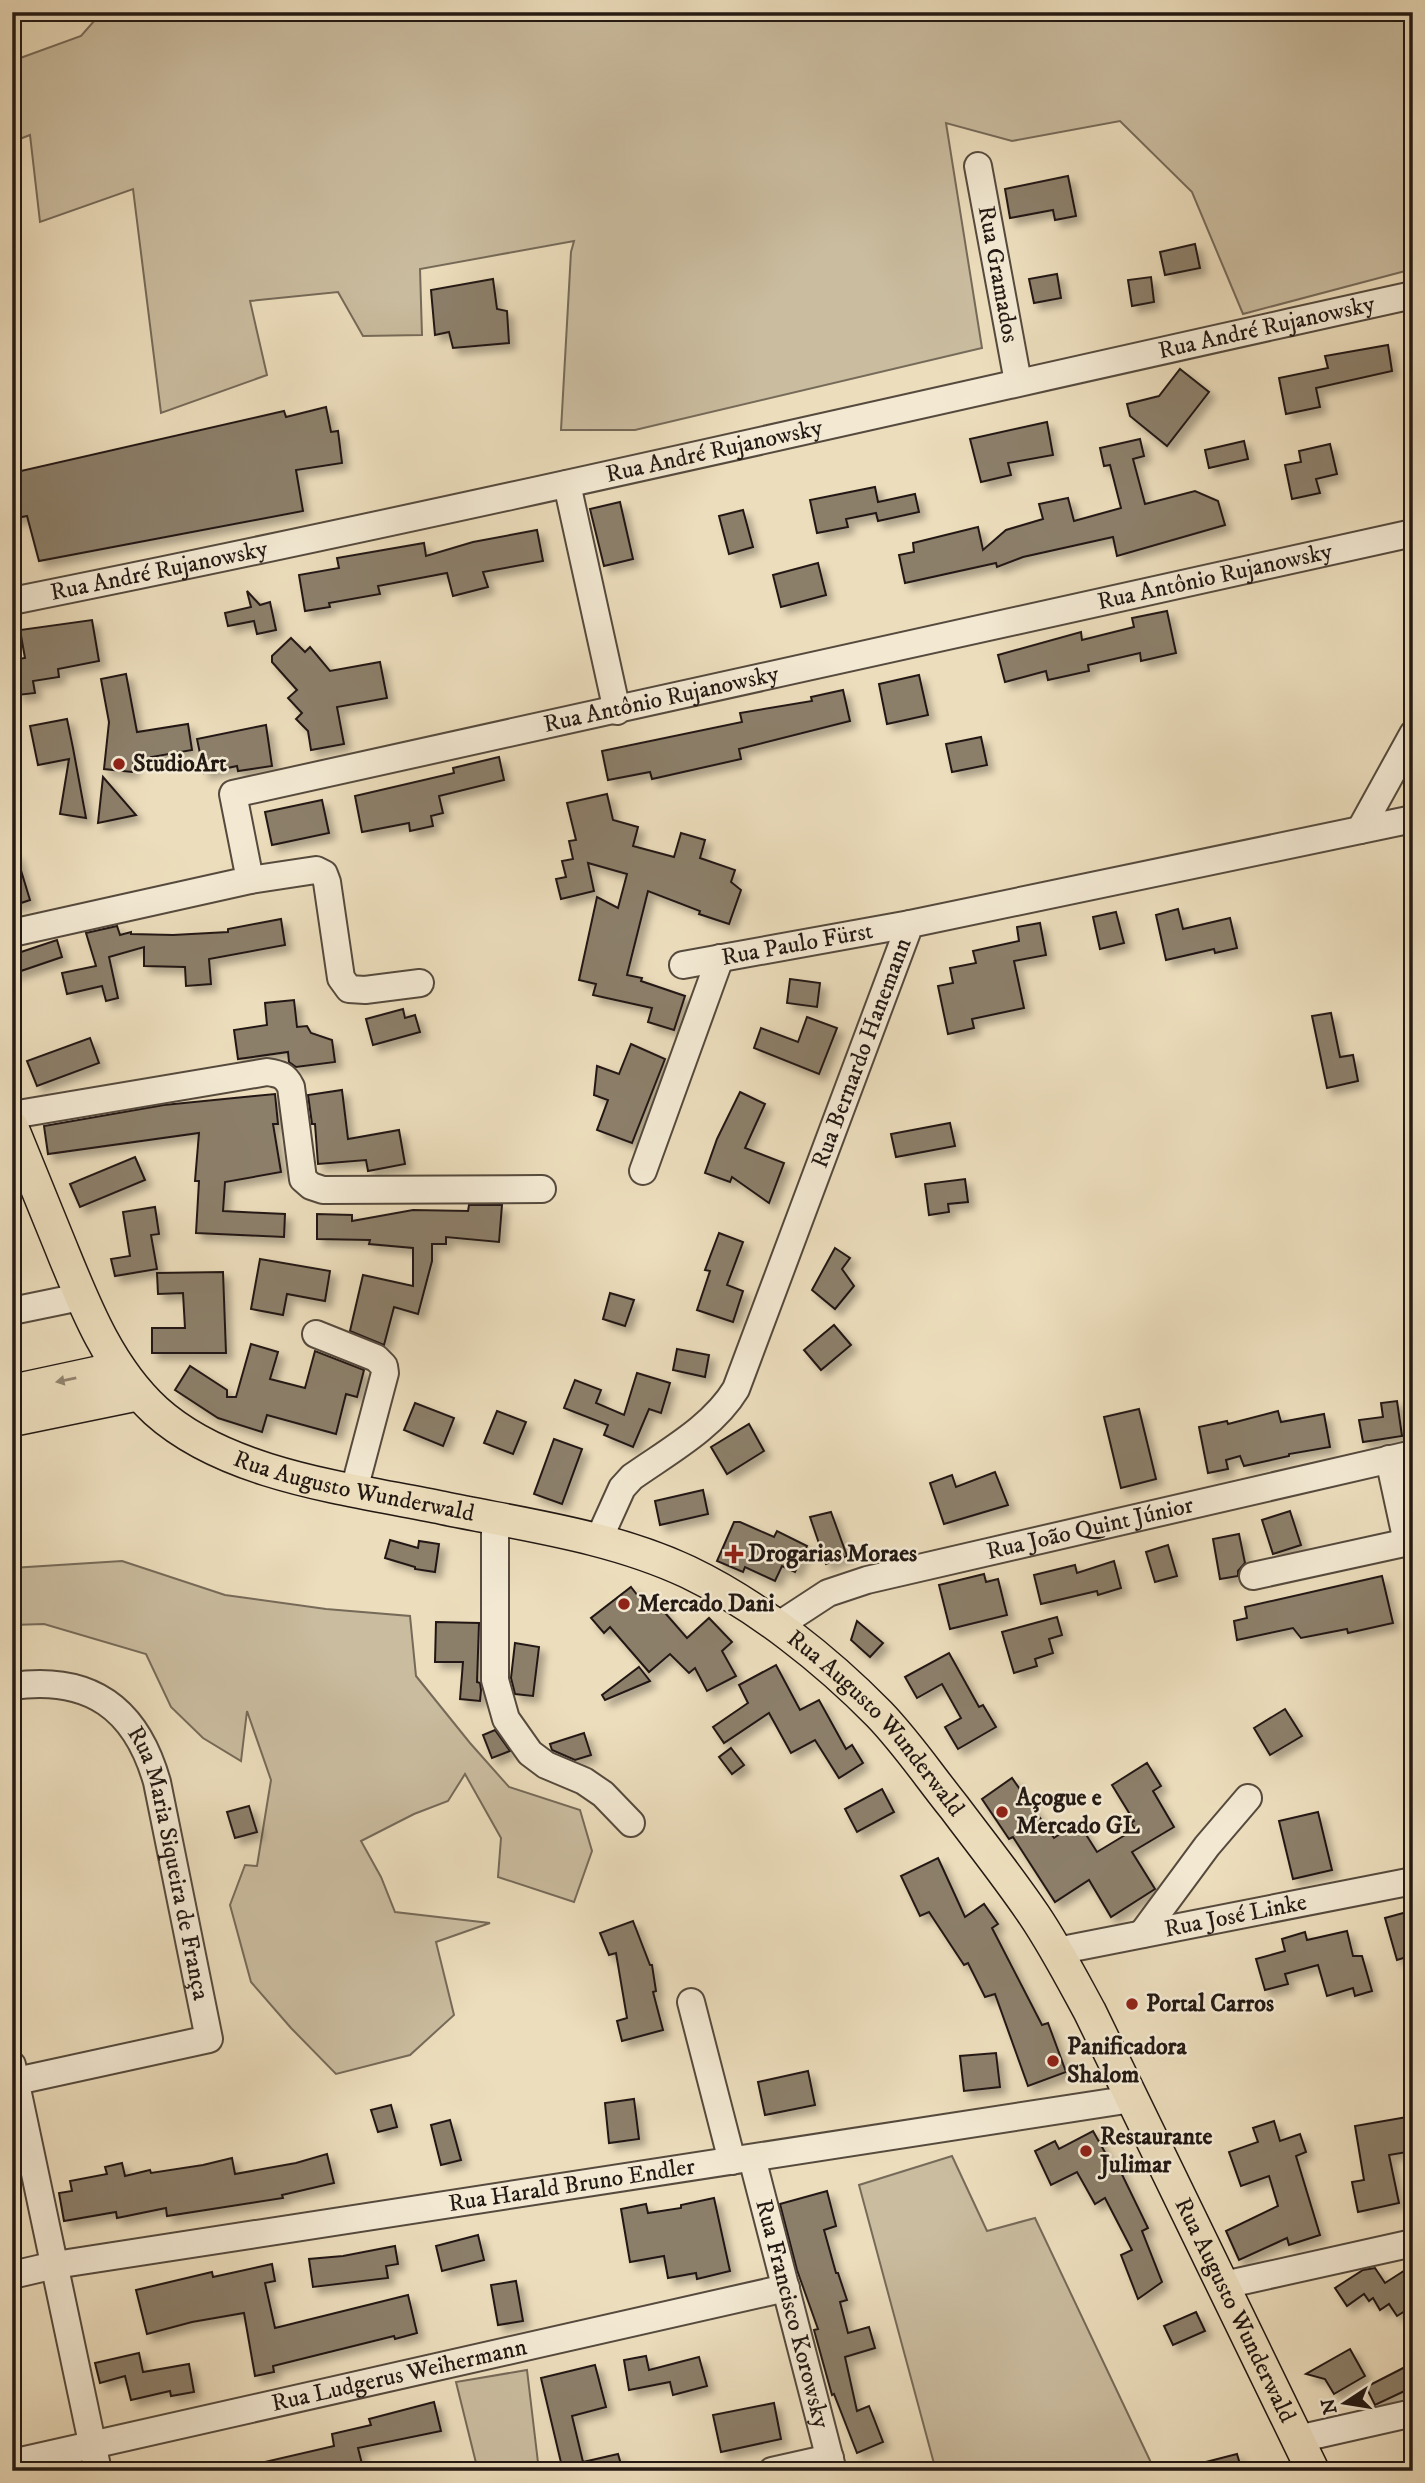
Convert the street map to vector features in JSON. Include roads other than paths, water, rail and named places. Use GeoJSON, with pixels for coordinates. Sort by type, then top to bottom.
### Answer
{"type":"FeatureCollection","features":[{"type":"Feature","properties":{"kind":"main road","name":"Rua Augusto Wunderwald"},"geometry":{"type":"LineString","coordinates":[[12,1127],[80,1297],[119,1368],[139,1394],[180,1429],[216,1450],[262,1468],[598,1541],[689,1573],[727,1594],[776,1627],[816,1657],[881,1716],[1007,1876],[1057,1951],[1090,2012],[1310,2461]]}},
{"type":"Feature","properties":{"kind":"main road"},"geometry":{"type":"LineString","coordinates":[[12,1391],[119,1368]]}},
{"type":"Feature","properties":{"kind":"main road"},"geometry":{"type":"LineString","coordinates":[[12,1420],[139,1394]]}},
{"type":"Feature","properties":{"kind":"street","name":"Rua Gramados"},"geometry":{"type":"LineString","coordinates":[[978,166],[1018,382]]}},
{"type":"Feature","properties":{"kind":"street","name":"Rua André Rujanowsky"},"geometry":{"type":"LineString","coordinates":[[12,601],[243,555],[1413,295]]}},
{"type":"Feature","properties":{"kind":"street"},"geometry":{"type":"LineString","coordinates":[[567,484],[617,711]]}},
{"type":"Feature","properties":{"kind":"street","name":"Rua Antônio Rujanowsky"},"geometry":{"type":"LineString","coordinates":[[250,880],[233,794],[1413,533]]}},
{"type":"Feature","properties":{"kind":"street"},"geometry":{"type":"LineString","coordinates":[[1360,830],[1413,734]]}},
{"type":"Feature","properties":{"kind":"street","name":"Rua Bernardo Hanemann"},"geometry":{"type":"LineString","coordinates":[[598,1541],[622,1488],[632,1477],[710,1421],[726,1406],[736,1388],[910,924],[1413,819]]}},
{"type":"Feature","properties":{"kind":"street"},"geometry":{"type":"LineString","coordinates":[[12,933],[250,880],[316,870],[324,874],[327,882],[341,978],[349,989],[365,990],[419,983]]}},
{"type":"Feature","properties":{"kind":"street","name":"Rua Paulo Fürst"},"geometry":{"type":"LineString","coordinates":[[684,965],[910,924]]}},
{"type":"Feature","properties":{"kind":"street"},"geometry":{"type":"LineString","coordinates":[[643,1171],[720,958]]}},
{"type":"Feature","properties":{"kind":"street"},"geometry":{"type":"LineString","coordinates":[[12,1115],[267,1072],[280,1074],[287,1079],[291,1087],[303,1179],[311,1186],[323,1189],[542,1189]]}},
{"type":"Feature","properties":{"kind":"street"},"geometry":{"type":"LineString","coordinates":[[12,1311],[80,1297]]}},
{"type":"Feature","properties":{"kind":"street"},"geometry":{"type":"LineString","coordinates":[[316,1334],[376,1358],[384,1366],[385,1373],[354,1490]]}},
{"type":"Feature","properties":{"kind":"street"},"geometry":{"type":"LineString","coordinates":[[1253,1576],[1410,1541],[1401,1457]]}},
{"type":"Feature","properties":{"kind":"street","name":"Rua João Quint Júnior"},"geometry":{"type":"LineString","coordinates":[[776,1627],[828,1593],[867,1580],[1401,1457]]}},
{"type":"Feature","properties":{"kind":"street"},"geometry":{"type":"LineString","coordinates":[[495,1519],[495,1680],[506,1719],[530,1753],[546,1765],[584,1781],[603,1794],[631,1823]]}},
{"type":"Feature","properties":{"kind":"street","name":"Rua Maria Siqueira de França"},"geometry":{"type":"LineString","coordinates":[[12,1686],[55,1684],[78,1688],[108,1702],[125,1718],[150,1756],[158,1782],[209,2039],[13,2076]]}},
{"type":"Feature","properties":{"kind":"street"},"geometry":{"type":"LineString","coordinates":[[1142,1934],[1207,1846],[1248,1798]]}},
{"type":"Feature","properties":{"kind":"street","name":"Rua José Linke"},"geometry":{"type":"LineString","coordinates":[[1057,1951],[1413,1881]]}},
{"type":"Feature","properties":{"kind":"street","name":"Rua Francisco Korowsky"},"geometry":{"type":"LineString","coordinates":[[691,2002],[786,2288],[832,2464]]}},
{"type":"Feature","properties":{"kind":"street"},"geometry":{"type":"LineString","coordinates":[[13,2076],[98,2471]]}},
{"type":"Feature","properties":{"kind":"street","name":"Rua Harald Bruno Endler"},"geometry":{"type":"LineString","coordinates":[[12,2274],[55,2265],[1132,2099]]}},
{"type":"Feature","properties":{"kind":"street"},"geometry":{"type":"LineString","coordinates":[[1224,2285],[1413,2243]]}},
{"type":"Feature","properties":{"kind":"street","name":"Rua Ludgerus Weihermann"},"geometry":{"type":"LineString","coordinates":[[12,2463],[786,2288]]}},
{"type":"Feature","properties":{"kind":"street"},"geometry":{"type":"LineString","coordinates":[[1310,2461],[1413,2413]]}},
{"type":"Feature","properties":{"kind":"street"},"geometry":{"type":"LineString","coordinates":[[772,2471],[832,2464]]}},
{"type":"Feature","properties":{"kind":"place","name":"StudioArt"},"geometry":{"type":"Point","coordinates":[119,764]}},
{"type":"Feature","properties":{"kind":"place","name":"Drogarias Moraes"},"geometry":{"type":"Point","coordinates":[734,1554]}},
{"type":"Feature","properties":{"kind":"place","name":"Mercado Dani"},"geometry":{"type":"Point","coordinates":[624,1604]}},
{"type":"Feature","properties":{"kind":"place","name":"Açogue e Mercado GL"},"geometry":{"type":"Point","coordinates":[1002,1812]}},
{"type":"Feature","properties":{"kind":"place","name":"Portal Carros"},"geometry":{"type":"Point","coordinates":[1132,2004]}},
{"type":"Feature","properties":{"kind":"place","name":"Panificadora Shalom"},"geometry":{"type":"Point","coordinates":[1053,2061]}},
{"type":"Feature","properties":{"kind":"place","name":"Restaurante Julimar"},"geometry":{"type":"Point","coordinates":[1086,2151]}}]}
